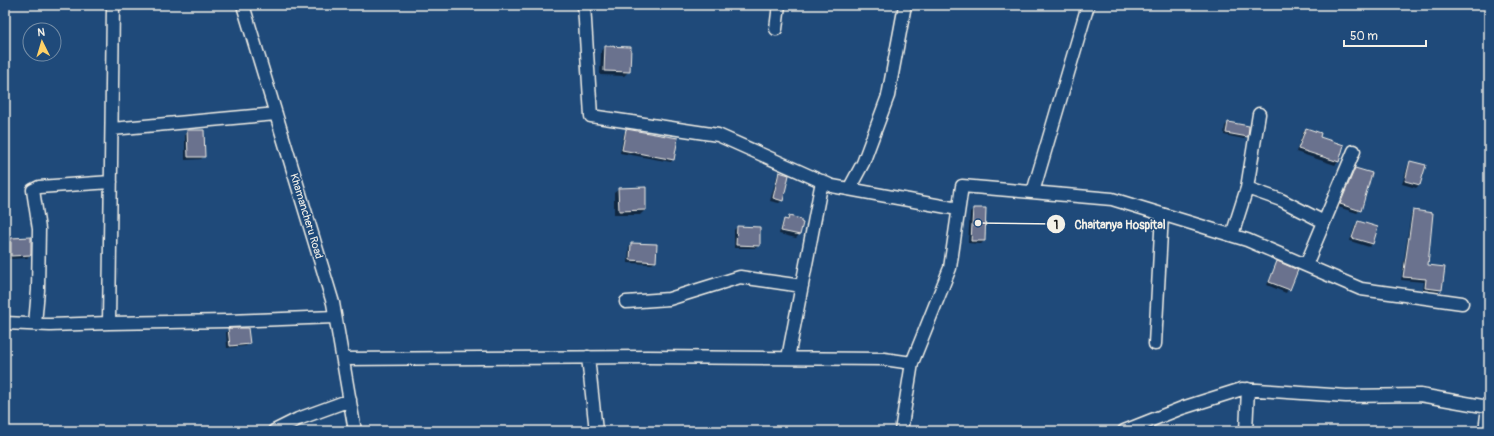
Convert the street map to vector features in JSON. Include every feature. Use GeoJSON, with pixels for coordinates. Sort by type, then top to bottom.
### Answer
{"type":"FeatureCollection","features":[{"type":"Feature","properties":{"kind":"street"},"geometry":{"type":"LineString","coordinates":[[109,323],[113,5]]}},
{"type":"Feature","properties":{"kind":"street","name":"Khamancheru Road"},"geometry":{"type":"LineString","coordinates":[[243,5],[333,303],[355,431]]}},
{"type":"Feature","properties":{"kind":"street"},"geometry":{"type":"LineString","coordinates":[[584,5],[591,116],[718,135],[832,186],[958,209]]}},
{"type":"Feature","properties":{"kind":"street"},"geometry":{"type":"LineString","coordinates":[[776,29],[779,5]]}},
{"type":"Feature","properties":{"kind":"street"},"geometry":{"type":"LineString","coordinates":[[849,189],[863,163],[888,96],[905,5]]}},
{"type":"Feature","properties":{"kind":"street"},"geometry":{"type":"LineString","coordinates":[[1033,192],[1088,5]]}},
{"type":"Feature","properties":{"kind":"street"},"geometry":{"type":"LineString","coordinates":[[112,129],[276,114]]}},
{"type":"Feature","properties":{"kind":"street"},"geometry":{"type":"LineString","coordinates":[[1232,235],[1247,188],[1258,114]]}},
{"type":"Feature","properties":{"kind":"street"},"geometry":{"type":"LineString","coordinates":[[1306,265],[1354,151]]}},
{"type":"Feature","properties":{"kind":"street"},"geometry":{"type":"LineString","coordinates":[[788,358],[822,181]]}},
{"type":"Feature","properties":{"kind":"street"},"geometry":{"type":"LineString","coordinates":[[35,324],[38,290],[39,229],[33,190],[39,187],[111,182]]}},
{"type":"Feature","properties":{"kind":"street"},"geometry":{"type":"LineString","coordinates":[[901,431],[912,363],[950,268],[962,186],[1112,199],[1248,240],[1361,289],[1462,303]]}},
{"type":"Feature","properties":{"kind":"street"},"geometry":{"type":"LineString","coordinates":[[1247,188],[1281,200],[1324,222]]}},
{"type":"Feature","properties":{"kind":"street"},"geometry":{"type":"LineString","coordinates":[[1155,344],[1162,214]]}},
{"type":"Feature","properties":{"kind":"street"},"geometry":{"type":"LineString","coordinates":[[626,302],[676,297],[740,277],[802,286]]}},
{"type":"Feature","properties":{"kind":"street"},"geometry":{"type":"LineString","coordinates":[[5,323],[35,324],[228,321],[335,317]]}},
{"type":"Feature","properties":{"kind":"street"},"geometry":{"type":"LineString","coordinates":[[343,359],[588,357],[788,358],[884,359],[912,363]]}},
{"type":"Feature","properties":{"kind":"street"},"geometry":{"type":"LineString","coordinates":[[588,357],[596,431]]}},
{"type":"Feature","properties":{"kind":"street"},"geometry":{"type":"LineString","coordinates":[[1124,431],[1182,408],[1242,389],[1346,396],[1420,395],[1488,406],[1485,431]]}},
{"type":"Feature","properties":{"kind":"street"},"geometry":{"type":"LineString","coordinates":[[1246,431],[1248,389]]}},
{"type":"Feature","properties":{"kind":"street"},"geometry":{"type":"LineString","coordinates":[[274,431],[298,419],[350,400]]}},
{"type":"Feature","properties":{"kind":"building"},"geometry":{"type":"Polygon","coordinates":[[[605,46],[631,47],[630,72],[604,71],[605,46]]]}},
{"type":"Feature","properties":{"kind":"building"},"geometry":{"type":"Polygon","coordinates":[[[1228,122],[1249,126],[1248,137],[1226,133],[1228,122]]]}},
{"type":"Feature","properties":{"kind":"building"},"geometry":{"type":"Polygon","coordinates":[[[1306,128],[1321,133],[1320,137],[1344,145],[1339,162],[1298,149],[1306,128]]]}},
{"type":"Feature","properties":{"kind":"building"},"geometry":{"type":"Polygon","coordinates":[[[626,129],[678,138],[674,160],[622,150],[626,129]]]}},
{"type":"Feature","properties":{"kind":"building"},"geometry":{"type":"Polygon","coordinates":[[[187,130],[204,130],[205,157],[188,157],[187,130]]]}},
{"type":"Feature","properties":{"kind":"building"},"geometry":{"type":"Polygon","coordinates":[[[1410,161],[1426,165],[1420,185],[1405,181],[1410,161]]]}},
{"type":"Feature","properties":{"kind":"building"},"geometry":{"type":"Polygon","coordinates":[[[1355,168],[1372,173],[1361,211],[1340,204],[1355,168]]]}},
{"type":"Feature","properties":{"kind":"building"},"geometry":{"type":"Polygon","coordinates":[[[779,172],[789,175],[783,201],[773,198],[779,172]]]}},
{"type":"Feature","properties":{"kind":"building"},"geometry":{"type":"Polygon","coordinates":[[[646,187],[646,210],[619,211],[618,188],[646,187]]]}},
{"type":"Feature","properties":{"kind":"building"},"geometry":{"type":"Polygon","coordinates":[[[973,208],[986,208],[985,241],[971,241],[973,208]]]}},
{"type":"Feature","properties":{"kind":"building"},"geometry":{"type":"Polygon","coordinates":[[[1413,210],[1433,213],[1428,265],[1445,267],[1442,290],[1425,288],[1426,279],[1403,277],[1413,210]]]}},
{"type":"Feature","properties":{"kind":"building"},"geometry":{"type":"Polygon","coordinates":[[[789,216],[801,219],[801,222],[803,223],[800,235],[781,231],[784,219],[788,220],[789,216]]]}},
{"type":"Feature","properties":{"kind":"building"},"geometry":{"type":"Polygon","coordinates":[[[1358,221],[1378,227],[1373,244],[1352,238],[1358,221]]]}},
{"type":"Feature","properties":{"kind":"building"},"geometry":{"type":"Polygon","coordinates":[[[737,226],[760,227],[760,246],[736,245],[737,226]]]}},
{"type":"Feature","properties":{"kind":"building"},"geometry":{"type":"Polygon","coordinates":[[[31,237],[31,255],[11,256],[11,238],[31,237]]]}},
{"type":"Feature","properties":{"kind":"building"},"geometry":{"type":"Polygon","coordinates":[[[631,243],[657,244],[656,262],[630,260],[631,243]]]}},
{"type":"Feature","properties":{"kind":"building"},"geometry":{"type":"Polygon","coordinates":[[[1277,261],[1298,270],[1290,290],[1269,282],[1277,261]]]}},
{"type":"Feature","properties":{"kind":"building"},"geometry":{"type":"Polygon","coordinates":[[[228,328],[248,328],[250,344],[230,346],[228,328]]]}},
{"type":"Feature","properties":{"kind":"place","name":"Chaitanya Hospital"},"geometry":{"type":"Point","coordinates":[978,223]}}]}
